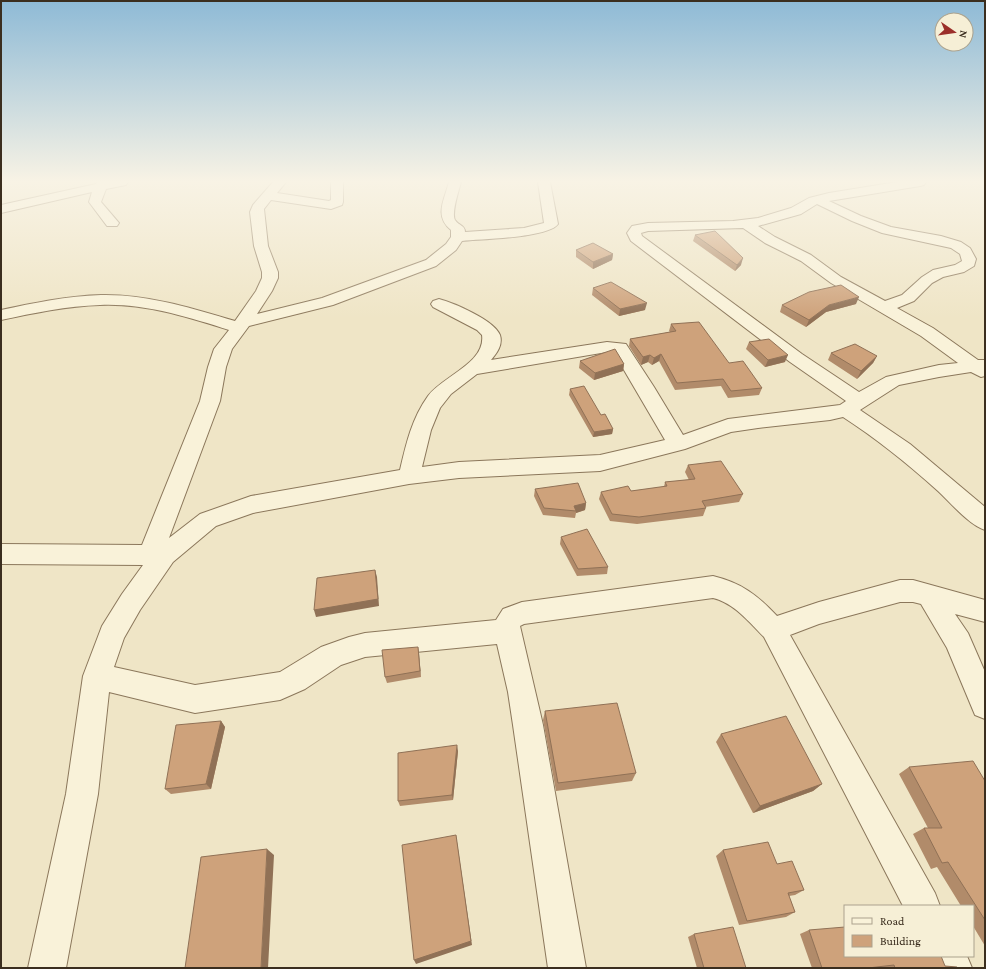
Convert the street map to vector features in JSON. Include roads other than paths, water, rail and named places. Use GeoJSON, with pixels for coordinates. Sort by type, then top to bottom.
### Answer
{"type":"FeatureCollection","features":[{"type":"Feature","properties":{"kind":"street"},"geometry":{"type":"LineString","coordinates":[[47,968],[82,794],[97,676],[112,634],[157,555],[210,401],[217,367],[223,349],[264,291],[270,278],[270,272],[261,246],[258,227]]}},
{"type":"Feature","properties":{"kind":"street"},"geometry":{"type":"LineString","coordinates":[[1,315],[61,304],[102,300],[138,303],[166,308],[241,325],[327,302],[431,263],[451,247],[458,238],[458,229],[456,227]]}},
{"type":"Feature","properties":{"kind":"street"},"geometry":{"type":"LineString","coordinates":[[458,238],[518,232],[543,227]]}},
{"type":"Feature","properties":{"kind":"street"},"geometry":{"type":"LineString","coordinates":[[647,227],[637,229],[634,233],[636,238],[796,358],[879,431],[908,453],[972,507],[985,521]]}},
{"type":"Feature","properties":{"kind":"street"},"geometry":{"type":"LineString","coordinates":[[751,227],[770,240],[806,258],[836,280],[883,308],[927,332],[981,368]]}},
{"type":"Feature","properties":{"kind":"street"},"geometry":{"type":"LineString","coordinates":[[879,227],[962,247],[970,259],[969,263],[965,266],[938,273],[927,280],[908,298],[883,308]]}},
{"type":"Feature","properties":{"kind":"street"},"geometry":{"type":"LineString","coordinates":[[409,476],[424,422],[433,401],[444,390],[472,369],[485,357],[492,347],[491,334],[488,330],[439,304]]}},
{"type":"Feature","properties":{"kind":"street"},"geometry":{"type":"LineString","coordinates":[[472,369],[607,347],[620,348],[645,387],[678,444]]}},
{"type":"Feature","properties":{"kind":"street"},"geometry":{"type":"LineString","coordinates":[[1,554],[157,555],[208,520],[230,511],[251,505],[409,476],[459,470],[600,463],[678,444],[728,426],[758,421],[830,414],[852,406],[893,382],[939,371],[981,368]]}},
{"type":"Feature","properties":{"kind":"street"},"geometry":{"type":"LineString","coordinates":[[567,968],[528,725],[522,692],[507,631],[506,623],[510,617],[522,613],[713,587],[727,590],[745,601],[773,629],[921,905]]}},
{"type":"Feature","properties":{"kind":"street"},"geometry":{"type":"LineString","coordinates":[[773,629],[819,613],[900,591],[913,591],[985,610]]}},
{"type":"Feature","properties":{"kind":"street"},"geometry":{"type":"LineString","coordinates":[[929,595],[958,642],[985,705]]}},
{"type":"Feature","properties":{"kind":"street"},"geometry":{"type":"LineString","coordinates":[[97,676],[195,699],[280,686],[295,680],[331,656],[365,645],[507,631]]}},
{"type":"Feature","properties":{"kind":"street"},"geometry":{"type":"LineString","coordinates":[[948,957],[953,968]]}}]}
